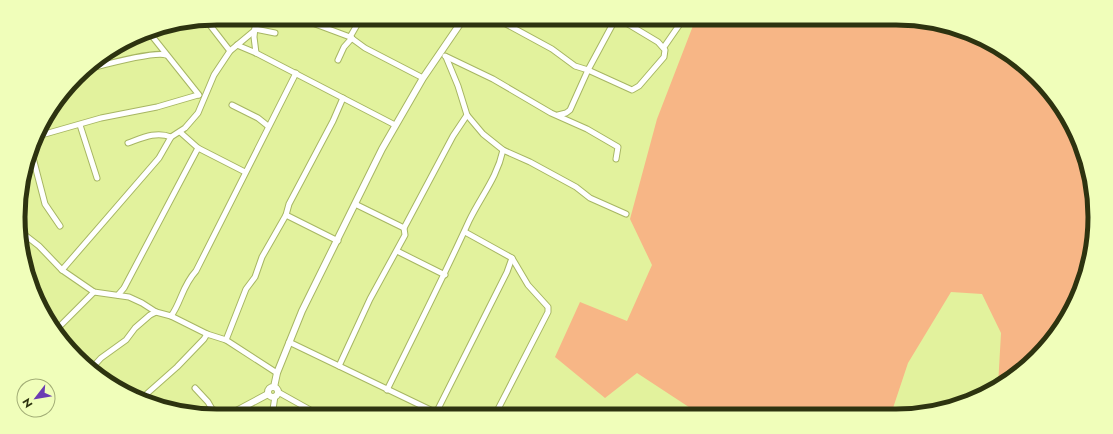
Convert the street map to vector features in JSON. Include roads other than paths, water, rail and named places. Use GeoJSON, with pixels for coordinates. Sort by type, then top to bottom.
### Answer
{"type":"FeatureCollection","features":[{"type":"Feature","properties":{"kind":"street"},"geometry":{"type":"LineString","coordinates":[[210,25],[230,51]]}},
{"type":"Feature","properties":{"kind":"street"},"geometry":{"type":"LineString","coordinates":[[255,25],[256,53]]}},
{"type":"Feature","properties":{"kind":"street"},"geometry":{"type":"LineString","coordinates":[[317,25],[351,38],[365,48],[423,78]]}},
{"type":"Feature","properties":{"kind":"street"},"geometry":{"type":"LineString","coordinates":[[338,60],[358,25]]}},
{"type":"Feature","properties":{"kind":"street"},"geometry":{"type":"LineString","coordinates":[[273,409],[277,373],[302,311],[395,125],[423,78],[459,25]]}},
{"type":"Feature","properties":{"kind":"street"},"geometry":{"type":"LineString","coordinates":[[508,25],[552,49],[575,66],[588,70],[632,90],[639,86],[664,57],[664,47],[679,25]]}},
{"type":"Feature","properties":{"kind":"street"},"geometry":{"type":"LineString","coordinates":[[558,115],[566,113],[570,110],[588,70],[613,25]]}},
{"type":"Feature","properties":{"kind":"street"},"geometry":{"type":"LineString","coordinates":[[630,25],[651,37],[664,47]]}},
{"type":"Feature","properties":{"kind":"street"},"geometry":{"type":"LineString","coordinates":[[62,270],[159,158],[171,137],[180,132],[198,113],[214,75],[230,51],[255,30],[275,33]]}},
{"type":"Feature","properties":{"kind":"street"},"geometry":{"type":"LineString","coordinates":[[152,36],[198,95]]}},
{"type":"Feature","properties":{"kind":"street"},"geometry":{"type":"LineString","coordinates":[[237,45],[296,73],[395,125]]}},
{"type":"Feature","properties":{"kind":"street"},"geometry":{"type":"LineString","coordinates":[[440,53],[486,76],[551,113],[558,115],[618,147],[616,159]]}},
{"type":"Feature","properties":{"kind":"street"},"geometry":{"type":"LineString","coordinates":[[98,67],[146,56],[162,54],[167,56]]}},
{"type":"Feature","properties":{"kind":"street"},"geometry":{"type":"LineString","coordinates":[[446,57],[458,86],[467,115],[483,134],[503,150],[576,187],[590,198],[626,214]]}},
{"type":"Feature","properties":{"kind":"street"},"geometry":{"type":"LineString","coordinates":[[171,316],[176,310],[186,283],[196,271],[296,73]]}},
{"type":"Feature","properties":{"kind":"street"},"geometry":{"type":"LineString","coordinates":[[44,134],[101,118],[157,107],[198,95],[204,96]]}},
{"type":"Feature","properties":{"kind":"street"},"geometry":{"type":"LineString","coordinates":[[226,340],[246,289],[255,277],[262,257],[286,215],[290,204],[333,121],[343,98]]}},
{"type":"Feature","properties":{"kind":"street"},"geometry":{"type":"LineString","coordinates":[[232,105],[258,118],[268,126]]}},
{"type":"Feature","properties":{"kind":"street"},"geometry":{"type":"LineString","coordinates":[[339,366],[370,299],[405,235],[404,228],[453,136],[467,115]]}},
{"type":"Feature","properties":{"kind":"street"},"geometry":{"type":"LineString","coordinates":[[80,125],[96,178]]}},
{"type":"Feature","properties":{"kind":"street"},"geometry":{"type":"LineString","coordinates":[[180,132],[198,148],[245,172]]}},
{"type":"Feature","properties":{"kind":"street"},"geometry":{"type":"LineString","coordinates":[[128,143],[147,136],[166,135],[171,137]]}},
{"type":"Feature","properties":{"kind":"street"},"geometry":{"type":"LineString","coordinates":[[118,295],[124,288],[198,148]]}},
{"type":"Feature","properties":{"kind":"street"},"geometry":{"type":"LineString","coordinates":[[388,390],[481,199],[496,174],[503,150]]}},
{"type":"Feature","properties":{"kind":"street"},"geometry":{"type":"LineString","coordinates":[[34,160],[45,204],[60,226]]}},
{"type":"Feature","properties":{"kind":"street"},"geometry":{"type":"LineString","coordinates":[[355,204],[404,228]]}},
{"type":"Feature","properties":{"kind":"street"},"geometry":{"type":"LineString","coordinates":[[286,215],[338,241]]}},
{"type":"Feature","properties":{"kind":"street"},"geometry":{"type":"LineString","coordinates":[[465,232],[512,258],[528,286],[545,303],[548,312],[498,409]]}},
{"type":"Feature","properties":{"kind":"street"},"geometry":{"type":"LineString","coordinates":[[26,238],[39,246],[62,270],[94,292],[118,295],[136,300],[156,312],[171,316],[207,334],[226,340],[277,373]]}},
{"type":"Feature","properties":{"kind":"street"},"geometry":{"type":"LineString","coordinates":[[396,250],[445,275]]}},
{"type":"Feature","properties":{"kind":"street"},"geometry":{"type":"LineString","coordinates":[[441,409],[509,268],[512,258]]}},
{"type":"Feature","properties":{"kind":"street"},"geometry":{"type":"LineString","coordinates":[[59,327],[94,292]]}},
{"type":"Feature","properties":{"kind":"street"},"geometry":{"type":"LineString","coordinates":[[95,365],[101,358],[126,340],[135,328],[150,315],[156,312]]}},
{"type":"Feature","properties":{"kind":"street"},"geometry":{"type":"LineString","coordinates":[[146,395],[177,367],[207,334]]}},
{"type":"Feature","properties":{"kind":"street"},"geometry":{"type":"LineString","coordinates":[[289,342],[428,409]]}},
{"type":"Feature","properties":{"kind":"street"},"geometry":{"type":"LineString","coordinates":[[195,388],[208,402],[212,409]]}},
{"type":"Feature","properties":{"kind":"street"},"geometry":{"type":"LineString","coordinates":[[240,409],[268,394],[270,388],[309,409]]}}]}
